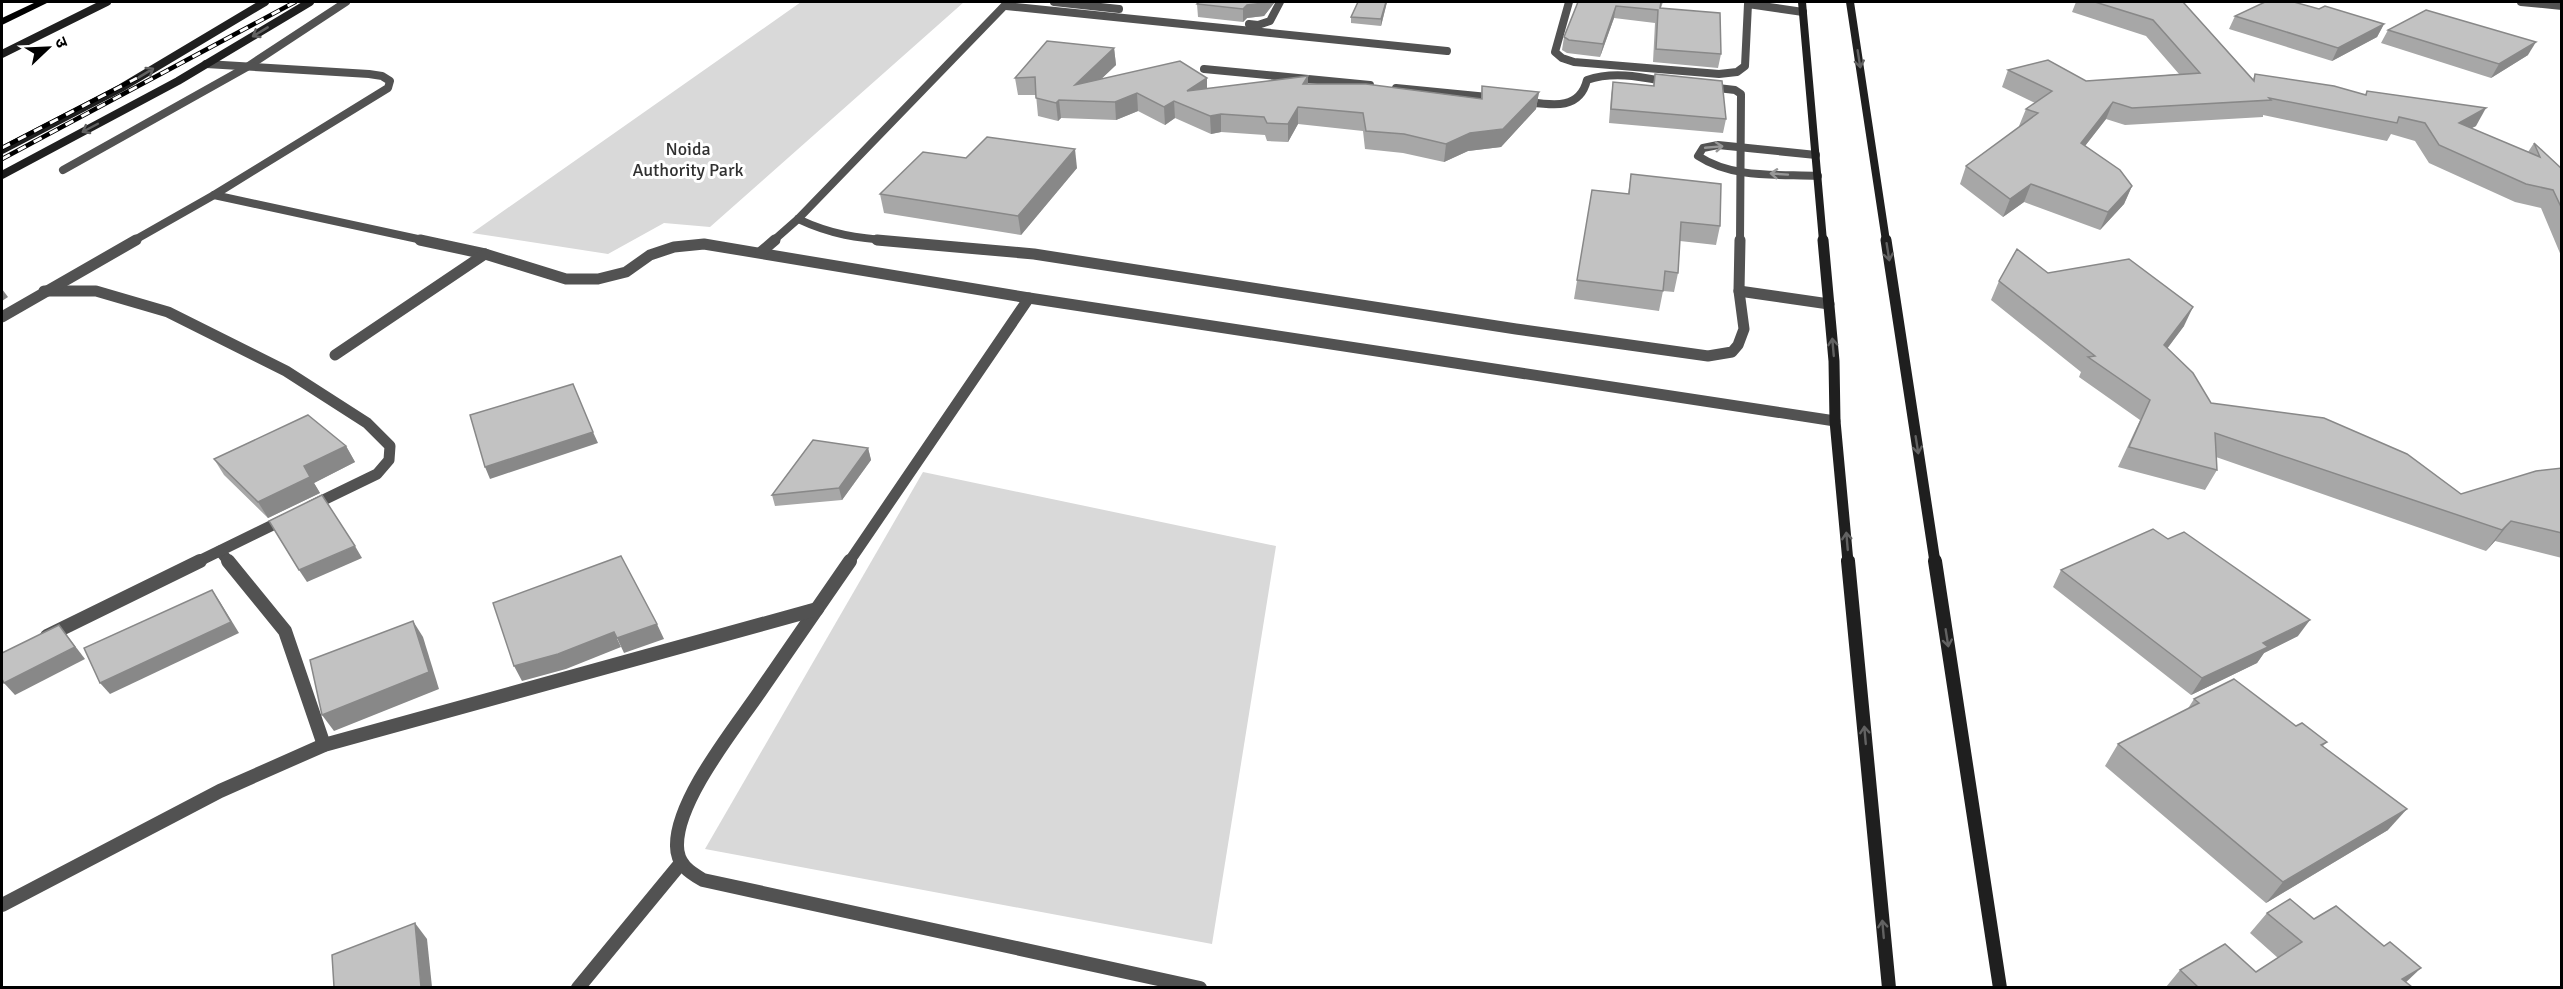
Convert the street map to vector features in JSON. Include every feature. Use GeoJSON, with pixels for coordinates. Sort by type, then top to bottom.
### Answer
{"type":"FeatureCollection","features":[{"type":"Feature","properties":{"kind":"highway"},"geometry":{"type":"LineString","coordinates":[[2,22],[44,2]]}},
{"type":"Feature","properties":{"kind":"street"},"geometry":{"type":"LineString","coordinates":[[2,54],[107,2]]}},
{"type":"Feature","properties":{"kind":"street"},"geometry":{"type":"LineString","coordinates":[[2,150],[122,88],[265,2]]}},
{"type":"Feature","properties":{"kind":"street"},"geometry":{"type":"LineString","coordinates":[[2,175],[206,64],[310,2]]}},
{"type":"Feature","properties":{"kind":"street"},"geometry":{"type":"LineString","coordinates":[[63,170],[247,66],[346,2]]}},
{"type":"Feature","properties":{"kind":"street"},"geometry":{"type":"LineString","coordinates":[[1054,2],[1258,25],[1270,21],[1280,2]]}},
{"type":"Feature","properties":{"kind":"street"},"geometry":{"type":"LineString","coordinates":[[1569,2],[1555,52],[1562,58],[1574,62],[1719,74],[1737,72],[1745,66],[1748,3],[1803,7],[1834,361],[1835,421],[1889,987]]}},
{"type":"Feature","properties":{"kind":"street"},"geometry":{"type":"LineString","coordinates":[[1850,2],[2000,987]]}},
{"type":"Feature","properties":{"kind":"street"},"geometry":{"type":"LineString","coordinates":[[2520,2],[2562,6]]}},
{"type":"Feature","properties":{"kind":"street"},"geometry":{"type":"LineString","coordinates":[[761,252],[798,219],[1007,4],[1447,51]]}},
{"type":"Feature","properties":{"kind":"street"},"geometry":{"type":"LineString","coordinates":[[2,317],[214,195],[388,88],[390,81],[382,76],[369,74],[206,64]]}},
{"type":"Feature","properties":{"kind":"street"},"geometry":{"type":"LineString","coordinates":[[1204,69],[1379,86]]}},
{"type":"Feature","properties":{"kind":"street"},"geometry":{"type":"LineString","coordinates":[[1391,87],[1569,103],[1581,98],[1587,91],[1587,80],[1597,75],[1680,83]]}},
{"type":"Feature","properties":{"kind":"street"},"geometry":{"type":"LineString","coordinates":[[798,219],[821,230],[846,237],[1034,254],[1516,329],[1708,356],[1732,352],[1738,345],[1744,329],[1739,291],[1741,94],[1735,90],[1702,86]]}},
{"type":"Feature","properties":{"kind":"street"},"geometry":{"type":"LineString","coordinates":[[1816,155],[1718,145],[1703,148],[1698,156],[1706,163],[1740,171],[1818,176]]}},
{"type":"Feature","properties":{"kind":"street"},"geometry":{"type":"LineString","coordinates":[[214,195],[485,254],[566,279],[598,279],[626,272],[650,255],[674,247],[704,244],[1029,298],[1835,421]]}},
{"type":"Feature","properties":{"kind":"street"},"geometry":{"type":"LineString","coordinates":[[335,355],[485,254]]}},
{"type":"Feature","properties":{"kind":"street"},"geometry":{"type":"LineString","coordinates":[[33,643],[377,474],[389,460],[390,446],[367,423],[286,371],[189,321],[168,312],[96,291],[44,291]]}},
{"type":"Feature","properties":{"kind":"street"},"geometry":{"type":"LineString","coordinates":[[1739,291],[1829,304]]}},
{"type":"Feature","properties":{"kind":"street"},"geometry":{"type":"LineString","coordinates":[[1029,298],[702,777],[678,828],[676,848],[681,863],[689,874],[703,880],[1200,987]]}},
{"type":"Feature","properties":{"kind":"street"},"geometry":{"type":"LineString","coordinates":[[220,551],[285,631],[324,745]]}},
{"type":"Feature","properties":{"kind":"street"},"geometry":{"type":"LineString","coordinates":[[2,905],[220,791],[324,745],[818,609]]}},
{"type":"Feature","properties":{"kind":"street"},"geometry":{"type":"LineString","coordinates":[[579,987],[681,863]]}},
{"type":"Feature","properties":{"kind":"green space","name":"Noida Authority Park"},"geometry":{"type":"Polygon","coordinates":[[[801,2],[964,2],[710,227],[664,223],[608,254],[472,233],[801,2]]]}},
{"type":"Feature","properties":{"kind":"green space"},"geometry":{"type":"Polygon","coordinates":[[[923,472],[1276,546],[1212,944],[705,849],[923,472]]]}},
{"type":"Feature","properties":{"kind":"building"},"geometry":{"type":"Polygon","coordinates":[[[1199,2],[1266,2],[1247,5],[1243,9],[1197,4],[1199,2]]]}},
{"type":"Feature","properties":{"kind":"building"},"geometry":{"type":"Polygon","coordinates":[[[1358,2],[1386,2],[1381,19],[1351,17],[1358,2]]]}},
{"type":"Feature","properties":{"kind":"building"},"geometry":{"type":"Polygon","coordinates":[[[1578,2],[1661,2],[1660,8],[1720,13],[1721,54],[1656,49],[1658,10],[1616,6],[1603,44],[1569,40],[1564,37],[1578,2]]]}},
{"type":"Feature","properties":{"kind":"building"},"geometry":{"type":"Polygon","coordinates":[[[2095,2],[2183,2],[2254,81],[2255,74],[2334,86],[2366,95],[2367,91],[2486,108],[2459,123],[2540,157],[2534,143],[2562,169],[2562,209],[2553,190],[2526,184],[2439,145],[2425,123],[2399,117],[2397,123],[2269,98],[2271,100],[2132,108],[2113,102],[2081,143],[2120,170],[2132,186],[2108,212],[2031,184],[2010,199],[1966,166],[2038,113],[2026,109],[2052,91],[2008,70],[2048,60],[2086,81],[2200,73],[2153,20],[2095,2]]]}},
{"type":"Feature","properties":{"kind":"building"},"geometry":{"type":"Polygon","coordinates":[[[2265,2],[2294,2],[2319,9],[2325,6],[2384,24],[2338,48],[2235,16],[2265,2]]]}},
{"type":"Feature","properties":{"kind":"building"},"geometry":{"type":"Polygon","coordinates":[[[2426,10],[2536,42],[2499,64],[2388,30],[2426,10]]]}},
{"type":"Feature","properties":{"kind":"building"},"geometry":{"type":"Polygon","coordinates":[[[1047,41],[1114,48],[1075,85],[1180,61],[1207,78],[1187,91],[1308,76],[1303,84],[1366,84],[1482,99],[1482,86],[1539,92],[1503,129],[1470,133],[1446,144],[1404,134],[1366,131],[1363,113],[1298,107],[1288,124],[1267,123],[1264,117],[1221,114],[1210,116],[1174,101],[1164,107],[1137,93],[1115,102],[1059,100],[1056,103],[1036,98],[1035,77],[1015,78],[1047,41]]]}},
{"type":"Feature","properties":{"kind":"building"},"geometry":{"type":"Polygon","coordinates":[[[1655,74],[1722,81],[1726,119],[1611,109],[1613,82],[1654,86],[1655,74]]]}},
{"type":"Feature","properties":{"kind":"building"},"geometry":{"type":"Polygon","coordinates":[[[987,137],[1075,149],[1018,216],[880,194],[923,152],[966,158],[987,137]]]}},
{"type":"Feature","properties":{"kind":"building"},"geometry":{"type":"Polygon","coordinates":[[[1631,174],[1721,184],[1720,226],[1681,222],[1678,273],[1665,271],[1663,291],[1577,280],[1592,190],[1629,194],[1631,174]]]}},
{"type":"Feature","properties":{"kind":"building"},"geometry":{"type":"Polygon","coordinates":[[[2017,249],[2048,273],[2129,259],[2193,307],[2164,345],[2193,373],[2211,403],[2324,418],[2407,454],[2461,494],[2536,471],[2562,468],[2562,533],[2511,521],[2502,530],[2215,433],[2217,470],[2129,447],[2150,400],[2088,357],[2095,356],[1999,281],[2017,249]]]}},
{"type":"Feature","properties":{"kind":"building"},"geometry":{"type":"Polygon","coordinates":[[[573,384],[593,432],[485,467],[470,415],[573,384]]]}},
{"type":"Feature","properties":{"kind":"building"},"geometry":{"type":"Polygon","coordinates":[[[308,415],[346,446],[304,466],[310,477],[258,502],[214,459],[308,415]]]}},
{"type":"Feature","properties":{"kind":"building"},"geometry":{"type":"Polygon","coordinates":[[[813,440],[868,448],[839,488],[772,495],[813,440]]]}},
{"type":"Feature","properties":{"kind":"building"},"geometry":{"type":"Polygon","coordinates":[[[322,495],[355,546],[299,570],[269,521],[322,495]]]}},
{"type":"Feature","properties":{"kind":"building"},"geometry":{"type":"Polygon","coordinates":[[[2153,529],[2168,539],[2184,532],[2310,620],[2263,643],[2268,647],[2202,678],[2061,570],[2153,529]]]}},
{"type":"Feature","properties":{"kind":"building"},"geometry":{"type":"Polygon","coordinates":[[[621,556],[657,624],[617,638],[614,632],[558,654],[514,666],[493,603],[621,556]]]}},
{"type":"Feature","properties":{"kind":"building"},"geometry":{"type":"Polygon","coordinates":[[[212,590],[231,622],[100,683],[84,648],[212,590]]]}},
{"type":"Feature","properties":{"kind":"building"},"geometry":{"type":"Polygon","coordinates":[[[413,621],[429,672],[322,715],[310,660],[413,621]]]}},
{"type":"Feature","properties":{"kind":"building"},"geometry":{"type":"Polygon","coordinates":[[[59,625],[75,647],[4,683],[2,653],[59,625]]]}},
{"type":"Feature","properties":{"kind":"building"},"geometry":{"type":"Polygon","coordinates":[[[2234,679],[2296,726],[2302,723],[2327,742],[2321,745],[2407,809],[2283,882],[2118,744],[2199,703],[2194,699],[2234,679]]]}},
{"type":"Feature","properties":{"kind":"building"},"geometry":{"type":"Polygon","coordinates":[[[2290,899],[2314,919],[2336,906],[2384,946],[2390,942],[2421,968],[2402,979],[2412,987],[2198,987],[2180,970],[2225,944],[2256,972],[2302,942],[2267,913],[2290,899]]]}},
{"type":"Feature","properties":{"kind":"building"},"geometry":{"type":"Polygon","coordinates":[[[415,923],[421,987],[334,987],[332,955],[415,923]]]}},
{"type":"Feature","properties":{"kind":"railway"},"geometry":{"type":"LineString","coordinates":[[2,159],[295,2]]}},
{"type":"Feature","properties":{"kind":"railway"},"geometry":{"type":"LineString","coordinates":[[2,148],[137,78]]}}]}
